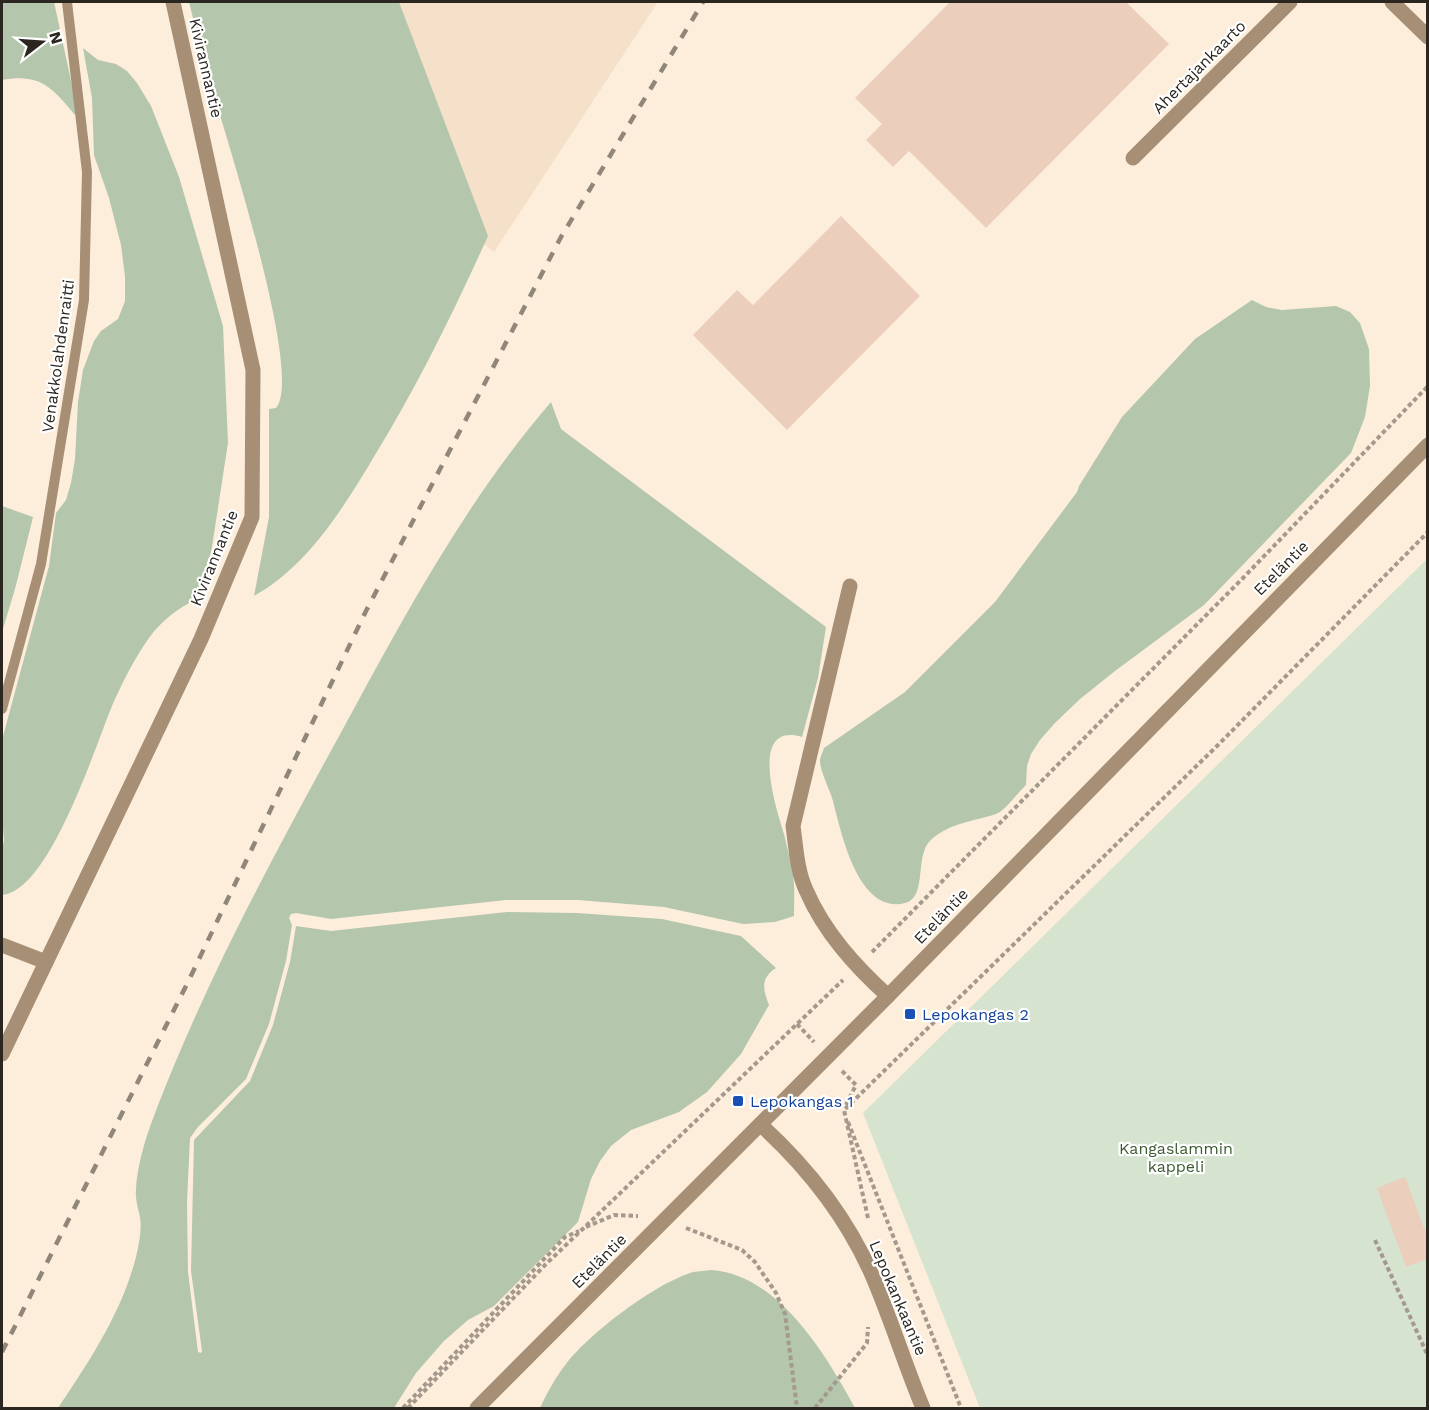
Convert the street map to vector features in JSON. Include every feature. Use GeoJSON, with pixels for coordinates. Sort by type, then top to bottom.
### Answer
{"type":"FeatureCollection","features":[{"type":"Feature","properties":{"kind":"street","name":"Kivirannantie"},"geometry":{"type":"LineString","coordinates":[[2,1054],[201,639],[252,517],[253,370],[173,2]]}},
{"type":"Feature","properties":{"kind":"street","name":"Ahertajankaarto"},"geometry":{"type":"LineString","coordinates":[[1133,158],[1290,2]]}},
{"type":"Feature","properties":{"kind":"street"},"geometry":{"type":"LineString","coordinates":[[1392,2],[1428,37]]}},
{"type":"Feature","properties":{"kind":"street","name":"Eteläntie"},"geometry":{"type":"LineString","coordinates":[[477,1408],[761,1125],[1428,445]]}},
{"type":"Feature","properties":{"kind":"street"},"geometry":{"type":"LineString","coordinates":[[850,585],[794,826],[805,889],[823,921],[857,967],[888,996]]}},
{"type":"Feature","properties":{"kind":"street"},"geometry":{"type":"LineString","coordinates":[[2,945],[46,962]]}},
{"type":"Feature","properties":{"kind":"street","name":"Lepokankaantie"},"geometry":{"type":"LineString","coordinates":[[761,1125],[789,1151],[841,1217],[872,1274],[923,1408]]}},
{"type":"Feature","properties":{"kind":"lane","name":"Venakkolahdenraitti"},"geometry":{"type":"LineString","coordinates":[[2,709],[41,564],[84,300],[87,172],[67,2]]}},
{"type":"Feature","properties":{"kind":"path"},"geometry":{"type":"LineString","coordinates":[[408,1408],[545,1265],[857,967],[1243,578],[1428,386]]}},
{"type":"Feature","properties":{"kind":"path"},"geometry":{"type":"LineString","coordinates":[[844,1110],[1220,743],[1428,532]]}},
{"type":"Feature","properties":{"kind":"path"},"geometry":{"type":"LineString","coordinates":[[797,1024],[856,1085],[844,1110],[868,1220]]}},
{"type":"Feature","properties":{"kind":"path"},"geometry":{"type":"LineString","coordinates":[[844,1110],[961,1408]]}},
{"type":"Feature","properties":{"kind":"path"},"geometry":{"type":"LineString","coordinates":[[1375,1240],[1428,1356]]}},
{"type":"Feature","properties":{"kind":"path"},"geometry":{"type":"LineString","coordinates":[[815,1408],[867,1343],[869,1320]]}},
{"type":"Feature","properties":{"kind":"shaded area"},"geometry":{"type":"Polygon","coordinates":[[[349,2],[658,2],[494,252],[417,192],[349,2]]]}},
{"type":"Feature","properties":{"kind":"green space"},"geometry":{"type":"Polygon","coordinates":[[[2,2],[54,2],[75,99],[75,115],[44,84],[26,79],[2,80],[2,2]]]}},
{"type":"Feature","properties":{"kind":"green space"},"geometry":{"type":"Polygon","coordinates":[[[189,2],[399,2],[488,236],[421,375],[351,495],[308,552],[291,569],[254,596],[269,517],[269,409],[276,408],[282,385],[279,345],[255,236],[189,2]]]}},
{"type":"Feature","properties":{"kind":"green space"},"geometry":{"type":"Polygon","coordinates":[[[83,48],[98,60],[116,64],[127,71],[137,83],[151,106],[179,177],[223,326],[228,443],[211,553],[195,600],[164,621],[144,646],[116,697],[82,783],[53,845],[37,870],[20,888],[2,895],[4,840],[2,740],[49,566],[56,513],[66,500],[71,483],[83,370],[94,341],[101,331],[118,319],[125,301],[121,245],[109,198],[94,155],[92,98],[83,48]]]}},
{"type":"Feature","properties":{"kind":"green space"},"geometry":{"type":"Polygon","coordinates":[[[1252,300],[1266,307],[1282,310],[1336,306],[1350,312],[1360,323],[1369,349],[1370,386],[1365,417],[1351,453],[1204,605],[1115,671],[1055,723],[1031,754],[1027,766],[1026,785],[1000,812],[947,829],[929,842],[922,858],[919,886],[912,900],[905,903],[889,903],[875,896],[854,868],[847,850],[820,765],[824,748],[905,692],[995,602],[1077,492],[1122,417],[1195,339],[1252,300]]]}},
{"type":"Feature","properties":{"kind":"green space"},"geometry":{"type":"Polygon","coordinates":[[[551,402],[561,429],[826,627],[818,678],[802,737],[785,736],[775,742],[770,755],[772,789],[793,875],[794,916],[775,922],[743,924],[664,907],[578,900],[506,900],[331,919],[291,914],[289,918],[292,925],[286,961],[269,1024],[246,1079],[190,1138],[187,1202],[188,1272],[198,1352],[202,1351],[191,1271],[194,1140],[250,1081],[273,1025],[290,962],[296,926],[331,931],[507,912],[577,913],[662,919],[741,936],[776,968],[767,976],[764,985],[769,1005],[741,1054],[707,1092],[679,1112],[631,1130],[611,1146],[591,1179],[578,1222],[494,1306],[468,1320],[444,1341],[416,1373],[394,1408],[58,1408],[103,1336],[130,1277],[139,1242],[140,1217],[136,1193],[143,1149],[166,1085],[225,953],[269,866],[410,607],[490,481],[551,402]]]}},
{"type":"Feature","properties":{"kind":"green space"},"geometry":{"type":"Polygon","coordinates":[[[2,506],[33,517],[2,632],[2,506]]]}},
{"type":"Feature","properties":{"kind":"green space","name":"Kangaslammin kappeli"},"geometry":{"type":"Polygon","coordinates":[[[1427,559],[1427,1408],[980,1408],[863,1113],[1427,559]]]}},
{"type":"Feature","properties":{"kind":"green space"},"geometry":{"type":"Polygon","coordinates":[[[711,1270],[735,1275],[758,1286],[778,1301],[814,1342],[855,1408],[540,1408],[566,1364],[606,1324],[642,1298],[677,1278],[693,1272],[711,1270]]]}},
{"type":"Feature","properties":{"kind":"building"},"geometry":{"type":"Polygon","coordinates":[[[950,2],[1126,2],[1169,44],[986,228],[909,151],[893,167],[866,140],[882,124],[855,98],[950,2]]]}},
{"type":"Feature","properties":{"kind":"building"},"geometry":{"type":"Polygon","coordinates":[[[841,216],[920,296],[787,430],[693,335],[737,290],[753,305],[841,216]]]}},
{"type":"Feature","properties":{"kind":"building"},"geometry":{"type":"Polygon","coordinates":[[[1405,1177],[1428,1239],[1428,1259],[1406,1267],[1377,1188],[1405,1177]]]}},
{"type":"Feature","properties":{"kind":"railway"},"geometry":{"type":"LineString","coordinates":[[2,1352],[187,984],[366,611],[561,237],[703,2]]}},
{"type":"Feature","properties":{"kind":"place","name":"Lepokangas 2"},"geometry":{"type":"Point","coordinates":[910,1014]}},
{"type":"Feature","properties":{"kind":"place","name":"Lepokangas 1"},"geometry":{"type":"Point","coordinates":[738,1101]}}]}
